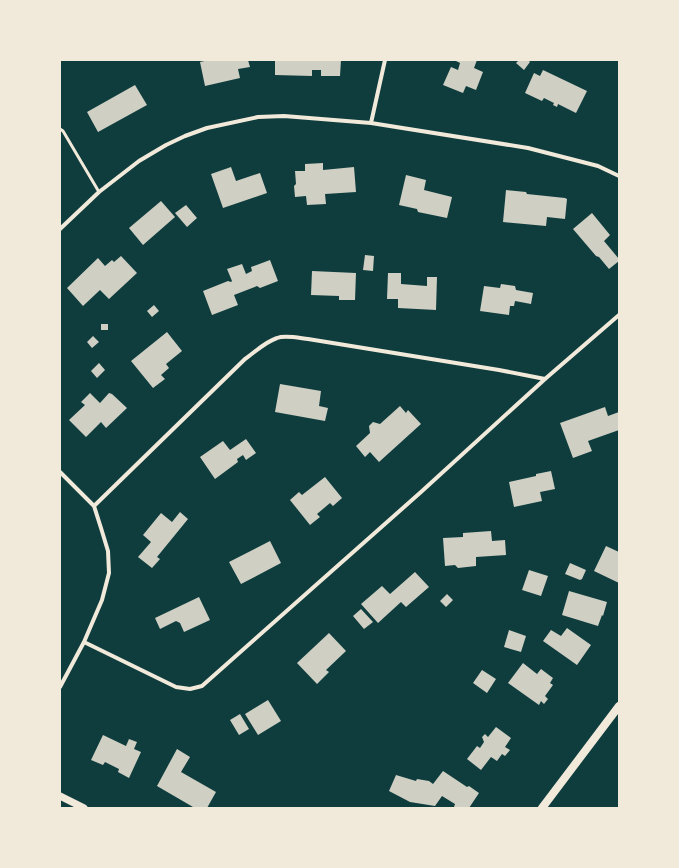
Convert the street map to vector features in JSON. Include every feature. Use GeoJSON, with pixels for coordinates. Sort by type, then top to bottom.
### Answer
{"type":"FeatureCollection","features":[{"type":"Feature","properties":{"kind":"main road"},"geometry":{"type":"LineString","coordinates":[[542,808],[619,706]]}},
{"type":"Feature","properties":{"kind":"street"},"geometry":{"type":"LineString","coordinates":[[371,123],[385,60]]}},
{"type":"Feature","properties":{"kind":"street"},"geometry":{"type":"LineString","coordinates":[[60,229],[99,192],[139,161],[166,145],[185,136],[220,124],[258,117],[284,116],[371,123],[528,148],[598,166],[619,176]]}},
{"type":"Feature","properties":{"kind":"street"},"geometry":{"type":"LineString","coordinates":[[84,642],[176,687],[190,689],[202,686],[421,492],[545,379],[619,315]]}},
{"type":"Feature","properties":{"kind":"street"},"geometry":{"type":"LineString","coordinates":[[94,506],[246,359],[263,345],[278,338],[290,337],[308,339],[500,370],[545,379]]}},
{"type":"Feature","properties":{"kind":"street"},"geometry":{"type":"LineString","coordinates":[[60,472],[94,506],[108,551],[109,573],[102,600],[84,642],[60,687]]}},
{"type":"Feature","properties":{"kind":"street"},"geometry":{"type":"LineString","coordinates":[[60,796],[84,808]]}},
{"type":"Feature","properties":{"kind":"lane"},"geometry":{"type":"LineString","coordinates":[[60,128],[99,192]]}},
{"type":"Feature","properties":{"kind":"building"},"geometry":{"type":"Polygon","coordinates":[[[209,60],[248,60],[250,67],[238,69],[240,78],[205,86],[200,62],[209,60]]]}},
{"type":"Feature","properties":{"kind":"building"},"geometry":{"type":"Polygon","coordinates":[[[275,60],[341,60],[340,76],[321,76],[321,70],[312,70],[312,76],[275,75],[275,60]]]}},
{"type":"Feature","properties":{"kind":"building"},"geometry":{"type":"Polygon","coordinates":[[[454,60],[477,60],[474,68],[483,72],[476,90],[466,86],[463,93],[443,85],[451,67],[458,70],[460,63],[454,60]]]}},
{"type":"Feature","properties":{"kind":"building"},"geometry":{"type":"Polygon","coordinates":[[[519,60],[528,60],[530,62],[524,70],[516,63],[519,60]]]}},
{"type":"Feature","properties":{"kind":"building"},"geometry":{"type":"Polygon","coordinates":[[[543,70],[587,91],[576,113],[558,104],[557,107],[553,105],[554,103],[544,98],[542,101],[525,93],[534,73],[540,76],[543,70]]]}},
{"type":"Feature","properties":{"kind":"building"},"geometry":{"type":"Polygon","coordinates":[[[135,85],[147,105],[98,132],[87,112],[135,85]]]}},
{"type":"Feature","properties":{"kind":"building"},"geometry":{"type":"Polygon","coordinates":[[[323,163],[323,170],[354,167],[356,192],[325,194],[326,204],[307,205],[306,196],[295,197],[295,171],[305,171],[305,164],[323,163]]]}},
{"type":"Feature","properties":{"kind":"building"},"geometry":{"type":"Polygon","coordinates":[[[231,167],[236,181],[260,173],[267,193],[223,208],[211,174],[231,167]]]}},
{"type":"Feature","properties":{"kind":"building"},"geometry":{"type":"Polygon","coordinates":[[[406,175],[426,180],[424,190],[452,197],[447,218],[418,212],[417,209],[399,205],[406,175]]]}},
{"type":"Feature","properties":{"kind":"building"},"geometry":{"type":"Polygon","coordinates":[[[506,190],[565,198],[567,199],[565,219],[547,217],[546,226],[503,222],[506,190]]]}},
{"type":"Feature","properties":{"kind":"building"},"geometry":{"type":"Polygon","coordinates":[[[161,201],[175,217],[143,245],[129,228],[161,201]]]}},
{"type":"Feature","properties":{"kind":"building"},"geometry":{"type":"Polygon","coordinates":[[[186,205],[197,218],[187,227],[175,213],[186,205]]]}},
{"type":"Feature","properties":{"kind":"building"},"geometry":{"type":"Polygon","coordinates":[[[592,213],[610,235],[604,241],[619,259],[619,261],[609,269],[573,229],[592,213]]]}},
{"type":"Feature","properties":{"kind":"building"},"geometry":{"type":"Polygon","coordinates":[[[365,255],[374,256],[373,271],[363,270],[365,255]]]}},
{"type":"Feature","properties":{"kind":"building"},"geometry":{"type":"Polygon","coordinates":[[[121,256],[137,273],[109,299],[100,290],[83,306],[67,288],[98,258],[105,266],[112,260],[114,262],[121,256]]]}},
{"type":"Feature","properties":{"kind":"building"},"geometry":{"type":"Polygon","coordinates":[[[270,260],[278,281],[260,288],[257,286],[234,295],[238,305],[212,315],[203,291],[228,281],[231,282],[232,281],[227,269],[242,264],[246,274],[252,271],[251,267],[270,260]]]}},
{"type":"Feature","properties":{"kind":"building"},"geometry":{"type":"Polygon","coordinates":[[[312,271],[356,273],[355,300],[339,300],[339,296],[311,295],[312,271]]]}},
{"type":"Feature","properties":{"kind":"building"},"geometry":{"type":"Polygon","coordinates":[[[388,273],[401,273],[401,284],[427,286],[427,277],[437,277],[436,310],[398,308],[398,299],[387,299],[388,273]]]}},
{"type":"Feature","properties":{"kind":"building"},"geometry":{"type":"Polygon","coordinates":[[[501,284],[515,286],[516,290],[533,293],[531,304],[515,301],[514,306],[510,306],[509,315],[480,311],[484,286],[500,288],[501,284]]]}},
{"type":"Feature","properties":{"kind":"building"},"geometry":{"type":"Polygon","coordinates":[[[154,305],[159,311],[152,317],[147,311],[154,305]]]}},
{"type":"Feature","properties":{"kind":"building"},"geometry":{"type":"Polygon","coordinates":[[[101,324],[108,324],[108,330],[101,330],[101,324]]]}},
{"type":"Feature","properties":{"kind":"building"},"geometry":{"type":"Polygon","coordinates":[[[167,332],[182,351],[166,364],[169,368],[161,375],[165,379],[153,388],[131,361],[167,332]]]}},
{"type":"Feature","properties":{"kind":"building"},"geometry":{"type":"Polygon","coordinates":[[[93,336],[99,342],[92,348],[87,342],[93,336]]]}},
{"type":"Feature","properties":{"kind":"building"},"geometry":{"type":"Polygon","coordinates":[[[99,363],[105,370],[97,378],[91,371],[99,363]]]}},
{"type":"Feature","properties":{"kind":"building"},"geometry":{"type":"Polygon","coordinates":[[[280,384],[321,391],[319,406],[328,408],[325,421],[275,412],[280,384]]]}},
{"type":"Feature","properties":{"kind":"building"},"geometry":{"type":"Polygon","coordinates":[[[90,393],[100,403],[109,393],[112,394],[127,408],[106,428],[101,422],[86,437],[69,420],[85,405],[81,402],[90,393]]]}},
{"type":"Feature","properties":{"kind":"building"},"geometry":{"type":"Polygon","coordinates":[[[400,406],[406,413],[408,410],[421,424],[379,462],[370,452],[365,457],[356,446],[370,433],[369,426],[373,422],[380,424],[400,406]]]}},
{"type":"Feature","properties":{"kind":"building"},"geometry":{"type":"Polygon","coordinates":[[[605,407],[608,416],[619,412],[619,430],[588,441],[592,451],[573,458],[560,423],[605,407]]]}},
{"type":"Feature","properties":{"kind":"building"},"geometry":{"type":"Polygon","coordinates":[[[246,439],[256,453],[246,460],[243,455],[237,459],[238,462],[215,479],[200,457],[223,441],[230,450],[246,439]]]}},
{"type":"Feature","properties":{"kind":"building"},"geometry":{"type":"Polygon","coordinates":[[[551,471],[555,489],[540,492],[542,501],[514,507],[509,482],[551,471]]]}},
{"type":"Feature","properties":{"kind":"building"},"geometry":{"type":"Polygon","coordinates":[[[325,477],[342,498],[333,506],[330,503],[317,514],[320,517],[310,525],[290,500],[299,492],[302,495],[325,477]]]}},
{"type":"Feature","properties":{"kind":"building"},"geometry":{"type":"Polygon","coordinates":[[[180,512],[188,519],[157,557],[160,559],[152,568],[138,557],[151,542],[143,535],[161,513],[172,522],[180,512]]]}},
{"type":"Feature","properties":{"kind":"building"},"geometry":{"type":"Polygon","coordinates":[[[491,531],[492,541],[505,540],[506,555],[476,557],[476,566],[458,568],[455,565],[445,566],[443,538],[463,537],[463,533],[491,531]]]}},
{"type":"Feature","properties":{"kind":"building"},"geometry":{"type":"Polygon","coordinates":[[[270,541],[281,563],[241,584],[229,562],[270,541]]]}},
{"type":"Feature","properties":{"kind":"building"},"geometry":{"type":"Polygon","coordinates":[[[606,546],[619,552],[619,583],[594,571],[606,546]]]}},
{"type":"Feature","properties":{"kind":"building"},"geometry":{"type":"Polygon","coordinates":[[[570,563],[586,570],[582,579],[580,580],[565,574],[570,563]]]}},
{"type":"Feature","properties":{"kind":"building"},"geometry":{"type":"Polygon","coordinates":[[[529,570],[548,576],[541,596],[522,590],[529,570]]]}},
{"type":"Feature","properties":{"kind":"building"},"geometry":{"type":"Polygon","coordinates":[[[415,572],[429,587],[406,607],[401,602],[378,623],[361,604],[382,586],[390,594],[415,572]]]}},
{"type":"Feature","properties":{"kind":"building"},"geometry":{"type":"Polygon","coordinates":[[[569,591],[607,602],[598,626],[562,615],[569,591]]]}},
{"type":"Feature","properties":{"kind":"building"},"geometry":{"type":"Polygon","coordinates":[[[447,594],[453,600],[446,607],[440,601],[447,594]]]}},
{"type":"Feature","properties":{"kind":"building"},"geometry":{"type":"Polygon","coordinates":[[[199,597],[210,620],[184,632],[180,623],[176,621],[160,629],[155,618],[199,597]]]}},
{"type":"Feature","properties":{"kind":"building"},"geometry":{"type":"Polygon","coordinates":[[[361,609],[373,622],[364,629],[353,616],[361,609]]]}},
{"type":"Feature","properties":{"kind":"building"},"geometry":{"type":"Polygon","coordinates":[[[567,628],[591,645],[577,665],[543,641],[551,630],[561,636],[567,628]]]}},
{"type":"Feature","properties":{"kind":"building"},"geometry":{"type":"Polygon","coordinates":[[[509,630],[526,636],[521,652],[504,647],[509,630]]]}},
{"type":"Feature","properties":{"kind":"building"},"geometry":{"type":"Polygon","coordinates":[[[329,633],[346,651],[326,670],[329,672],[317,684],[297,663],[329,633]]]}},
{"type":"Feature","properties":{"kind":"building"},"geometry":{"type":"Polygon","coordinates":[[[523,663],[537,674],[541,669],[553,678],[550,683],[553,685],[545,696],[548,699],[544,704],[541,701],[539,705],[508,683],[523,663]]]}},
{"type":"Feature","properties":{"kind":"building"},"geometry":{"type":"Polygon","coordinates":[[[482,670],[496,679],[487,693],[473,683],[482,670]]]}},
{"type":"Feature","properties":{"kind":"building"},"geometry":{"type":"Polygon","coordinates":[[[268,700],[281,721],[258,735],[245,714],[268,700]]]}},
{"type":"Feature","properties":{"kind":"building"},"geometry":{"type":"Polygon","coordinates":[[[240,714],[249,729],[239,735],[230,720],[240,714]]]}},
{"type":"Feature","properties":{"kind":"building"},"geometry":{"type":"Polygon","coordinates":[[[496,727],[511,738],[505,747],[510,750],[505,756],[502,754],[497,761],[491,757],[481,770],[467,759],[477,746],[480,748],[484,742],[482,737],[485,734],[488,737],[496,727]]]}},
{"type":"Feature","properties":{"kind":"building"},"geometry":{"type":"Polygon","coordinates":[[[103,735],[126,746],[129,739],[137,742],[134,749],[141,752],[129,778],[118,772],[119,769],[105,762],[103,765],[91,760],[103,735]]]}},
{"type":"Feature","properties":{"kind":"building"},"geometry":{"type":"Polygon","coordinates":[[[177,749],[190,757],[181,772],[216,792],[207,808],[193,808],[157,786],[177,749]]]}},
{"type":"Feature","properties":{"kind":"building"},"geometry":{"type":"Polygon","coordinates":[[[443,771],[479,793],[469,808],[456,808],[454,807],[455,804],[442,796],[435,806],[410,802],[389,791],[396,775],[416,781],[417,779],[429,781],[433,784],[443,771]]]}}]}
